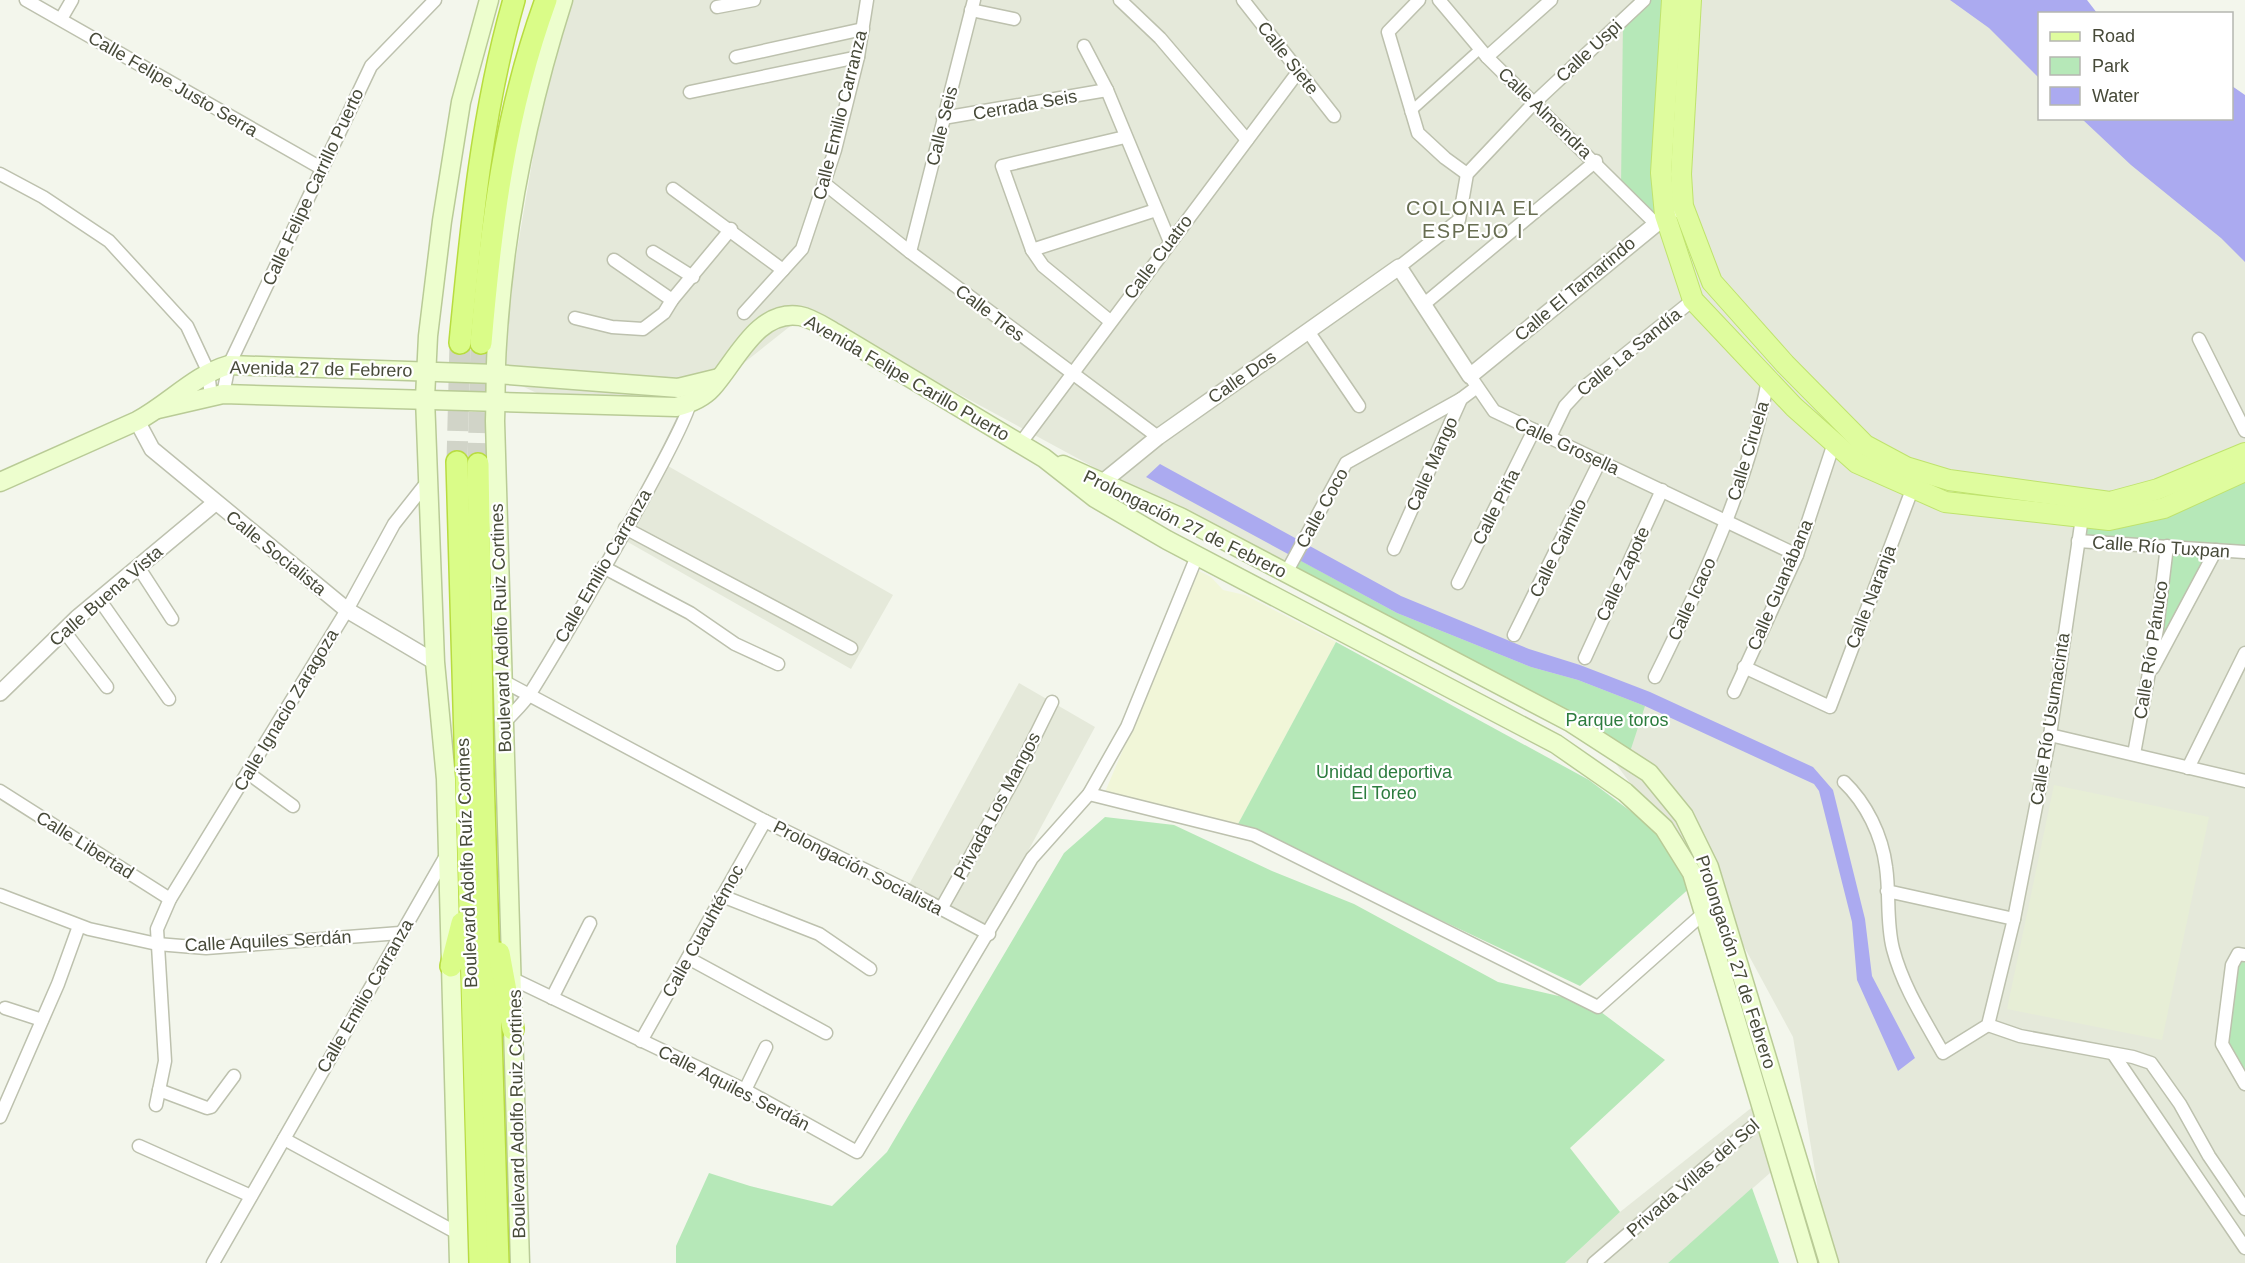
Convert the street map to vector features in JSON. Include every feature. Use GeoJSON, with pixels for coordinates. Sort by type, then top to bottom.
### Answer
{"type":"FeatureCollection","features":[{"type":"Feature","properties":{"kind":"highway"},"geometry":{"type":"LineString","coordinates":[[514,0],[486,126],[471,226],[470,343],[511,116],[546,0]]}},
{"type":"Feature","properties":{"kind":"highway","name":"Boulevard Adolfo Ruíz Cortines"},"geometry":{"type":"LineString","coordinates":[[457,462],[498,1263]]}},
{"type":"Feature","properties":{"kind":"highway","name":"Boulevard Adolfo Ruíz Cortines"},"geometry":{"type":"LineString","coordinates":[[478,464],[480,1263]]}},
{"type":"Feature","properties":{"kind":"highway"},"geometry":{"type":"LineString","coordinates":[[451,966],[478,892]]}},
{"type":"Feature","properties":{"kind":"highway"},"geometry":{"type":"LineString","coordinates":[[478,892],[513,1029]]}},
{"type":"Feature","properties":{"kind":"main road","name":"Boulevard Adolfo Ruiz Cortines"},"geometry":{"type":"LineString","coordinates":[[520,1263],[504,723],[496,401],[497,341],[519,182],[531,124],[563,0]]}},
{"type":"Feature","properties":{"kind":"main road"},"geometry":{"type":"LineString","coordinates":[[1672,0],[1661,173],[1668,215],[1693,300],[1768,380],[1857,463],[1945,502],[2109,520],[2164,508],[2245,471]]}},
{"type":"Feature","properties":{"kind":"main road"},"geometry":{"type":"LineString","coordinates":[[1668,215],[1681,174],[1691,0]]}},
{"type":"Feature","properties":{"kind":"main road"},"geometry":{"type":"LineString","coordinates":[[459,1263],[446,779],[435,662],[425,398],[442,221],[461,102],[487,1]]}},
{"type":"Feature","properties":{"kind":"main road"},"geometry":{"type":"LineString","coordinates":[[1668,215],[1712,282],[1785,364],[1865,445],[1906,466],[1949,480],[2110,502],[2158,489],[2245,453]]}},
{"type":"Feature","properties":{"kind":"main road","name":"Avenida Felipe Carillo Puerto"},"geometry":{"type":"LineString","coordinates":[[496,401],[676,407],[691,394],[720,377],[760,328],[786,315],[803,316],[1044,458]]}},
{"type":"Feature","properties":{"kind":"main road","name":"Avenida 27 de Febrero"},"geometry":{"type":"LineString","coordinates":[[0,482],[137,421],[158,410],[208,370],[229,365],[496,374]]}},
{"type":"Feature","properties":{"kind":"main road","name":"Avenida Felipe Carillo Puerto"},"geometry":{"type":"LineString","coordinates":[[496,374],[691,394]]}},
{"type":"Feature","properties":{"kind":"main road","name":"Avenida 27 de Febrero"},"geometry":{"type":"LineString","coordinates":[[158,410],[217,395],[496,401]]}},
{"type":"Feature","properties":{"kind":"main road","name":"Prolongación 27 de Febrero"},"geometry":{"type":"LineString","coordinates":[[1044,458],[1104,481],[1180,517],[1570,722],[1649,773],[1684,816],[1709,867],[1829,1263]]}},
{"type":"Feature","properties":{"kind":"main road","name":"Prolongación 27 de Febrero"},"geometry":{"type":"LineString","coordinates":[[1044,458],[1095,498],[1197,556],[1556,744],[1625,792],[1664,828],[1692,873],[1705,912],[1808,1263]]}},
{"type":"Feature","properties":{"kind":"street","name":"Calle Felipe Justo Serra"},"geometry":{"type":"LineString","coordinates":[[26,0],[321,168]]}},
{"type":"Feature","properties":{"kind":"street"},"geometry":{"type":"LineString","coordinates":[[61,19],[72,0]]}},
{"type":"Feature","properties":{"kind":"street","name":"Calle Felipe Carrillo Puerto"},"geometry":{"type":"LineString","coordinates":[[217,395],[321,168],[371,66],[435,0]]}},
{"type":"Feature","properties":{"kind":"street"},"geometry":{"type":"LineString","coordinates":[[717,7],[754,0]]}},
{"type":"Feature","properties":{"kind":"street","name":"Calle Emilio Carranza"},"geometry":{"type":"LineString","coordinates":[[744,313],[802,249],[825,184],[858,57],[867,0]]}},
{"type":"Feature","properties":{"kind":"street"},"geometry":{"type":"LineString","coordinates":[[1120,0],[1161,38],[1247,140]]}},
{"type":"Feature","properties":{"kind":"street","name":"Calle Siete"},"geometry":{"type":"LineString","coordinates":[[1243,0],[1334,116]]}},
{"type":"Feature","properties":{"kind":"street"},"geometry":{"type":"LineString","coordinates":[[1399,267],[1459,220],[1467,174],[1445,158],[1418,133],[1410,112],[1388,32],[1419,0]]}},
{"type":"Feature","properties":{"kind":"street","name":"Calle Almendra"},"geometry":{"type":"LineString","coordinates":[[1439,0],[1483,53],[1596,161],[1668,215]]}},
{"type":"Feature","properties":{"kind":"street"},"geometry":{"type":"LineString","coordinates":[[1410,112],[1551,0]]}},
{"type":"Feature","properties":{"kind":"street","name":"Calle Uspi"},"geometry":{"type":"LineString","coordinates":[[1467,174],[1534,102],[1644,0]]}},
{"type":"Feature","properties":{"kind":"street"},"geometry":{"type":"LineString","coordinates":[[973,5],[1014,19]]}},
{"type":"Feature","properties":{"kind":"street","name":"Calle Seis"},"geometry":{"type":"LineString","coordinates":[[910,252],[973,5]]}},
{"type":"Feature","properties":{"kind":"street"},"geometry":{"type":"LineString","coordinates":[[736,57],[863,29]]}},
{"type":"Feature","properties":{"kind":"street"},"geometry":{"type":"LineString","coordinates":[[1084,46],[1107,90],[1170,242]]}},
{"type":"Feature","properties":{"kind":"street"},"geometry":{"type":"LineString","coordinates":[[690,92],[858,57]]}},
{"type":"Feature","properties":{"kind":"street","name":"Calle Cuatro"},"geometry":{"type":"LineString","coordinates":[[1020,444],[1298,72]]}},
{"type":"Feature","properties":{"kind":"street","name":"Cerrada Seis"},"geometry":{"type":"LineString","coordinates":[[943,118],[1107,90]]}},
{"type":"Feature","properties":{"kind":"street"},"geometry":{"type":"LineString","coordinates":[[1110,321],[1043,266],[1032,250],[1002,166],[1125,137]]}},
{"type":"Feature","properties":{"kind":"street"},"geometry":{"type":"LineString","coordinates":[[1423,305],[1596,161]]}},
{"type":"Feature","properties":{"kind":"street"},"geometry":{"type":"LineString","coordinates":[[0,174],[43,197],[109,241],[187,326],[217,395]]}},
{"type":"Feature","properties":{"kind":"street","name":"Calle Tres"},"geometry":{"type":"LineString","coordinates":[[825,184],[910,252],[1158,437]]}},
{"type":"Feature","properties":{"kind":"street"},"geometry":{"type":"LineString","coordinates":[[673,189],[731,229],[783,270]]}},
{"type":"Feature","properties":{"kind":"street"},"geometry":{"type":"LineString","coordinates":[[1032,250],[1156,210]]}},
{"type":"Feature","properties":{"kind":"street","name":"Calle El Tamarindo"},"geometry":{"type":"LineString","coordinates":[[1473,381],[1668,215]]}},
{"type":"Feature","properties":{"kind":"street"},"geometry":{"type":"LineString","coordinates":[[575,318],[638,331],[656,321],[731,229]]}},
{"type":"Feature","properties":{"kind":"street"},"geometry":{"type":"LineString","coordinates":[[653,252],[693,277]]}},
{"type":"Feature","properties":{"kind":"street"},"geometry":{"type":"LineString","coordinates":[[614,261],[672,300]]}},
{"type":"Feature","properties":{"kind":"street","name":"Calle Grosella"},"geometry":{"type":"LineString","coordinates":[[1399,267],[1494,411],[1797,555]]}},
{"type":"Feature","properties":{"kind":"street","name":"Calle Dos"},"geometry":{"type":"LineString","coordinates":[[1095,498],[1104,481],[1158,437],[1399,267]]}},
{"type":"Feature","properties":{"kind":"street","name":"Calle La Sandía"},"geometry":{"type":"LineString","coordinates":[[1550,437],[1566,406],[1578,392],[1693,300]]}},
{"type":"Feature","properties":{"kind":"street"},"geometry":{"type":"LineString","coordinates":[[1308,331],[1359,406]]}},
{"type":"Feature","properties":{"kind":"street"},"geometry":{"type":"LineString","coordinates":[[2199,339],[2245,431]]}},
{"type":"Feature","properties":{"kind":"street","name":"Calle Ciruela"},"geometry":{"type":"LineString","coordinates":[[1726,521],[1761,417],[1768,380]]}},
{"type":"Feature","properties":{"kind":"street","name":"Calle Mango"},"geometry":{"type":"LineString","coordinates":[[1394,549],[1461,399],[1473,381]]}},
{"type":"Feature","properties":{"kind":"street","name":"Calle Emilio Carranza"},"geometry":{"type":"LineString","coordinates":[[504,723],[530,694],[603,567],[684,422],[691,394]]}},
{"type":"Feature","properties":{"kind":"street","name":"Calle Coco"},"geometry":{"type":"LineString","coordinates":[[1286,573],[1346,463],[1461,399]]}},
{"type":"Feature","properties":{"kind":"street","name":"Calle Socialista"},"geometry":{"type":"LineString","coordinates":[[137,421],[152,450],[347,610],[435,662]]}},
{"type":"Feature","properties":{"kind":"street","name":"Calle Piña"},"geometry":{"type":"LineString","coordinates":[[1458,583],[1534,430]]}},
{"type":"Feature","properties":{"kind":"street","name":"Calle Guanábana"},"geometry":{"type":"LineString","coordinates":[[1734,692],[1797,555],[1834,443]]}},
{"type":"Feature","properties":{"kind":"street","name":"Calle Caimito"},"geometry":{"type":"LineString","coordinates":[[1514,635],[1600,461]]}},
{"type":"Feature","properties":{"kind":"street","name":"Calle Ignacio Zaragoza"},"geometry":{"type":"LineString","coordinates":[[156,1106],[165,1061],[157,929],[170,898],[347,610],[394,524],[428,481]]}},
{"type":"Feature","properties":{"kind":"street","name":"Calle Naranja"},"geometry":{"type":"LineString","coordinates":[[1744,667],[1830,707],[1913,488]]}},
{"type":"Feature","properties":{"kind":"street","name":"Calle Zapote"},"geometry":{"type":"LineString","coordinates":[[1585,658],[1662,490]]}},
{"type":"Feature","properties":{"kind":"street","name":"Calle Río Usumacinta"},"geometry":{"type":"LineString","coordinates":[[1988,1024],[2014,919],[2050,735],[2081,518],[2086,499]]}},
{"type":"Feature","properties":{"kind":"street","name":"Calle Buena Vista"},"geometry":{"type":"LineString","coordinates":[[0,693],[99,599],[215,503]]}},
{"type":"Feature","properties":{"kind":"street","name":"Calle Icaco"},"geometry":{"type":"LineString","coordinates":[[1655,677],[1710,561],[1726,521]]}},
{"type":"Feature","properties":{"kind":"street"},"geometry":{"type":"LineString","coordinates":[[625,528],[851,648]]}},
{"type":"Feature","properties":{"kind":"street","name":"Calle Río Tuxpan"},"geometry":{"type":"LineString","coordinates":[[2078,541],[2245,552]]}},
{"type":"Feature","properties":{"kind":"street","name":"Calle Río Pánuco"},"geometry":{"type":"LineString","coordinates":[[2134,754],[2157,628],[2168,546]]}},
{"type":"Feature","properties":{"kind":"street"},"geometry":{"type":"LineString","coordinates":[[2146,681],[2216,550]]}},
{"type":"Feature","properties":{"kind":"street"},"geometry":{"type":"LineString","coordinates":[[989,934],[1032,858],[1089,794],[1127,727],[1197,556]]}},
{"type":"Feature","properties":{"kind":"street"},"geometry":{"type":"LineString","coordinates":[[603,567],[690,613],[735,644],[778,664]]}},
{"type":"Feature","properties":{"kind":"street"},"geometry":{"type":"LineString","coordinates":[[139,568],[172,619]]}},
{"type":"Feature","properties":{"kind":"street"},"geometry":{"type":"LineString","coordinates":[[99,599],[169,699]]}},
{"type":"Feature","properties":{"kind":"street"},"geometry":{"type":"LineString","coordinates":[[64,631],[107,687]]}},
{"type":"Feature","properties":{"kind":"street"},"geometry":{"type":"LineString","coordinates":[[2188,768],[2245,653]]}},
{"type":"Feature","properties":{"kind":"street","name":"Prolongación Socialista"},"geometry":{"type":"LineString","coordinates":[[503,681],[765,821],[989,934]]}},
{"type":"Feature","properties":{"kind":"street","name":"Privada Los Mangos"},"geometry":{"type":"LineString","coordinates":[[941,909],[1015,777],[1052,702]]}},
{"type":"Feature","properties":{"kind":"street"},"geometry":{"type":"LineString","coordinates":[[2050,735],[2245,781]]}},
{"type":"Feature","properties":{"kind":"street"},"geometry":{"type":"LineString","coordinates":[[248,773],[293,806]]}},
{"type":"Feature","properties":{"kind":"street"},"geometry":{"type":"LineString","coordinates":[[1844,782],[1861,798],[1872,821],[1886,866],[1893,948],[1906,989],[1944,1053],[1988,1024],[2020,1036],[2151,1063],[2180,1104],[2209,1156],[2245,1209]]}},
{"type":"Feature","properties":{"kind":"street","name":"Calle Libertad"},"geometry":{"type":"LineString","coordinates":[[0,791],[170,898]]}},
{"type":"Feature","properties":{"kind":"street"},"geometry":{"type":"LineString","coordinates":[[1089,794],[1254,835],[1598,1008],[1705,912]]}},
{"type":"Feature","properties":{"kind":"street","name":"Calle Cuauhtémoc"},"geometry":{"type":"LineString","coordinates":[[641,1041],[765,821]]}},
{"type":"Feature","properties":{"kind":"street","name":"Calle Emilio Carranza"},"geometry":{"type":"LineString","coordinates":[[213,1263],[400,933],[448,853]]}},
{"type":"Feature","properties":{"kind":"street"},"geometry":{"type":"LineString","coordinates":[[1887,891],[2014,919]]}},
{"type":"Feature","properties":{"kind":"street","name":"Calle Aquiles Serdán"},"geometry":{"type":"LineString","coordinates":[[0,895],[79,926],[157,944],[206,948],[400,933]]}},
{"type":"Feature","properties":{"kind":"street"},"geometry":{"type":"LineString","coordinates":[[722,896],[819,934],[870,969]]}},
{"type":"Feature","properties":{"kind":"street"},"geometry":{"type":"LineString","coordinates":[[552,998],[590,923]]}},
{"type":"Feature","properties":{"kind":"street"},"geometry":{"type":"LineString","coordinates":[[0,1117],[79,926]]}},
{"type":"Feature","properties":{"kind":"street","name":"Calle Aquiles Serdán"},"geometry":{"type":"LineString","coordinates":[[513,979],[745,1090],[857,1152],[989,934]]}},
{"type":"Feature","properties":{"kind":"street"},"geometry":{"type":"LineString","coordinates":[[2245,955],[2238,954],[2232,964],[2222,1044],[2245,1084]]}},
{"type":"Feature","properties":{"kind":"street"},"geometry":{"type":"LineString","coordinates":[[688,958],[826,1033]]}},
{"type":"Feature","properties":{"kind":"street"},"geometry":{"type":"LineString","coordinates":[[5,1008],[42,1020]]}},
{"type":"Feature","properties":{"kind":"street"},"geometry":{"type":"LineString","coordinates":[[745,1090],[766,1047]]}},
{"type":"Feature","properties":{"kind":"street"},"geometry":{"type":"LineString","coordinates":[[2114,1055],[2245,1248]]}},
{"type":"Feature","properties":{"kind":"street"},"geometry":{"type":"LineString","coordinates":[[159,1090],[207,1108],[211,1107],[234,1076]]}},
{"type":"Feature","properties":{"kind":"street","name":"Privada Villas del Sol"},"geometry":{"type":"LineString","coordinates":[[1594,1263],[1764,1117]]}},
{"type":"Feature","properties":{"kind":"street"},"geometry":{"type":"LineString","coordinates":[[284,1138],[459,1234]]}},
{"type":"Feature","properties":{"kind":"street"},"geometry":{"type":"LineString","coordinates":[[139,1146],[251,1196]]}},
{"type":"Feature","properties":{"kind":"shaded area"},"geometry":{"type":"Polygon","coordinates":[[[568,0],[2025,0],[2038,23],[2038,120],[2098,120],[2245,215],[2245,1263],[1830,1263],[1793,1037],[1722,906],[1598,740],[944,386],[803,316],[711,389],[558,403],[496,374],[555,28],[568,0]]]}},
{"type":"Feature","properties":{"kind":"shaded area"},"geometry":{"type":"Polygon","coordinates":[[[668,466],[893,595],[851,669],[626,541],[668,466]]]}},
{"type":"Feature","properties":{"kind":"shaded area"},"geometry":{"type":"Polygon","coordinates":[[[1199,571],[1211,577],[1223,590],[1245,595],[1336,642],[1238,824],[1105,792],[1199,571]]]}},
{"type":"Feature","properties":{"kind":"shaded area"},"geometry":{"type":"Polygon","coordinates":[[[1019,683],[1095,727],[985,931],[906,890],[1019,683]]]}},
{"type":"Feature","properties":{"kind":"shaded area"},"geometry":{"type":"Polygon","coordinates":[[[2054,785],[2209,817],[2162,1040],[2007,1009],[2054,785]]]}},
{"type":"Feature","properties":{"kind":"shaded area"},"geometry":{"type":"Polygon","coordinates":[[[1760,1101],[1779,1165],[1668,1263],[1565,1263],[1620,1212],[1760,1101]]]}},
{"type":"Feature","properties":{"kind":"green space"},"geometry":{"type":"Polygon","coordinates":[[[1644,0],[1672,0],[1655,223],[1621,188],[1623,20],[1644,0]]]}},
{"type":"Feature","properties":{"kind":"green space"},"geometry":{"type":"Polygon","coordinates":[[[2245,471],[2245,552],[2216,550],[2146,681],[2167,547],[2078,541],[2081,518],[2109,520],[2245,471]]]}},
{"type":"Feature","properties":{"kind":"green space","name":"Parque toros"},"geometry":{"type":"Polygon","coordinates":[[[1294,557],[1397,613],[1531,667],[1578,680],[1645,706],[1629,755],[1286,573],[1294,557]]]}},
{"type":"Feature","properties":{"kind":"green space","name":"Unidad deportiva El Toreo"},"geometry":{"type":"Polygon","coordinates":[[[1336,642],[1589,780],[1657,831],[1692,886],[1580,986],[1238,824],[1336,642]]]}},
{"type":"Feature","properties":{"kind":"green space"},"geometry":{"type":"Polygon","coordinates":[[[1105,817],[1174,825],[1272,871],[1354,904],[1498,982],[1589,1003],[1665,1060],[1570,1148],[1620,1212],[1565,1263],[676,1263],[676,1246],[709,1173],[750,1186],[832,1206],[887,1152],[1064,853],[1105,817]]]}},
{"type":"Feature","properties":{"kind":"green space"},"geometry":{"type":"Polygon","coordinates":[[[2245,955],[2245,1084],[2222,1044],[2232,963],[2245,955]]]}},
{"type":"Feature","properties":{"kind":"green space"},"geometry":{"type":"Polygon","coordinates":[[[1752,1188],[1779,1263],[1668,1263],[1752,1188]]]}},
{"type":"Feature","properties":{"kind":"water"},"geometry":{"type":"Polygon","coordinates":[[[1950,0],[2087,0],[2096,12],[2038,12],[2038,77],[1989,28],[1950,0]]]}},
{"type":"Feature","properties":{"kind":"water"},"geometry":{"type":"Polygon","coordinates":[[[2233,87],[2245,95],[2245,262],[2221,238],[2131,165],[2083,120],[2233,120],[2233,87]]]}},
{"type":"Feature","properties":{"kind":"water"},"geometry":{"type":"Polygon","coordinates":[[[1160,464],[1401,596],[1529,649],[1580,665],[1650,692],[1813,767],[1833,790],[1865,919],[1872,976],[1915,1058],[1898,1071],[1857,980],[1852,922],[1819,791],[1814,784],[1645,706],[1578,680],[1531,667],[1397,613],[1146,477],[1160,464]]]}},
{"type":"Feature","properties":{"kind":"tunnel"},"geometry":{"type":"LineString","coordinates":[[457,462],[460,343]]}},
{"type":"Feature","properties":{"kind":"tunnel"},"geometry":{"type":"LineString","coordinates":[[478,464],[481,343]]}},
{"type":"Feature","properties":{"kind":"district","name":"COLONIA EL ESPEJO I"},"geometry":{"type":"Point","coordinates":[1473,220]}}]}
